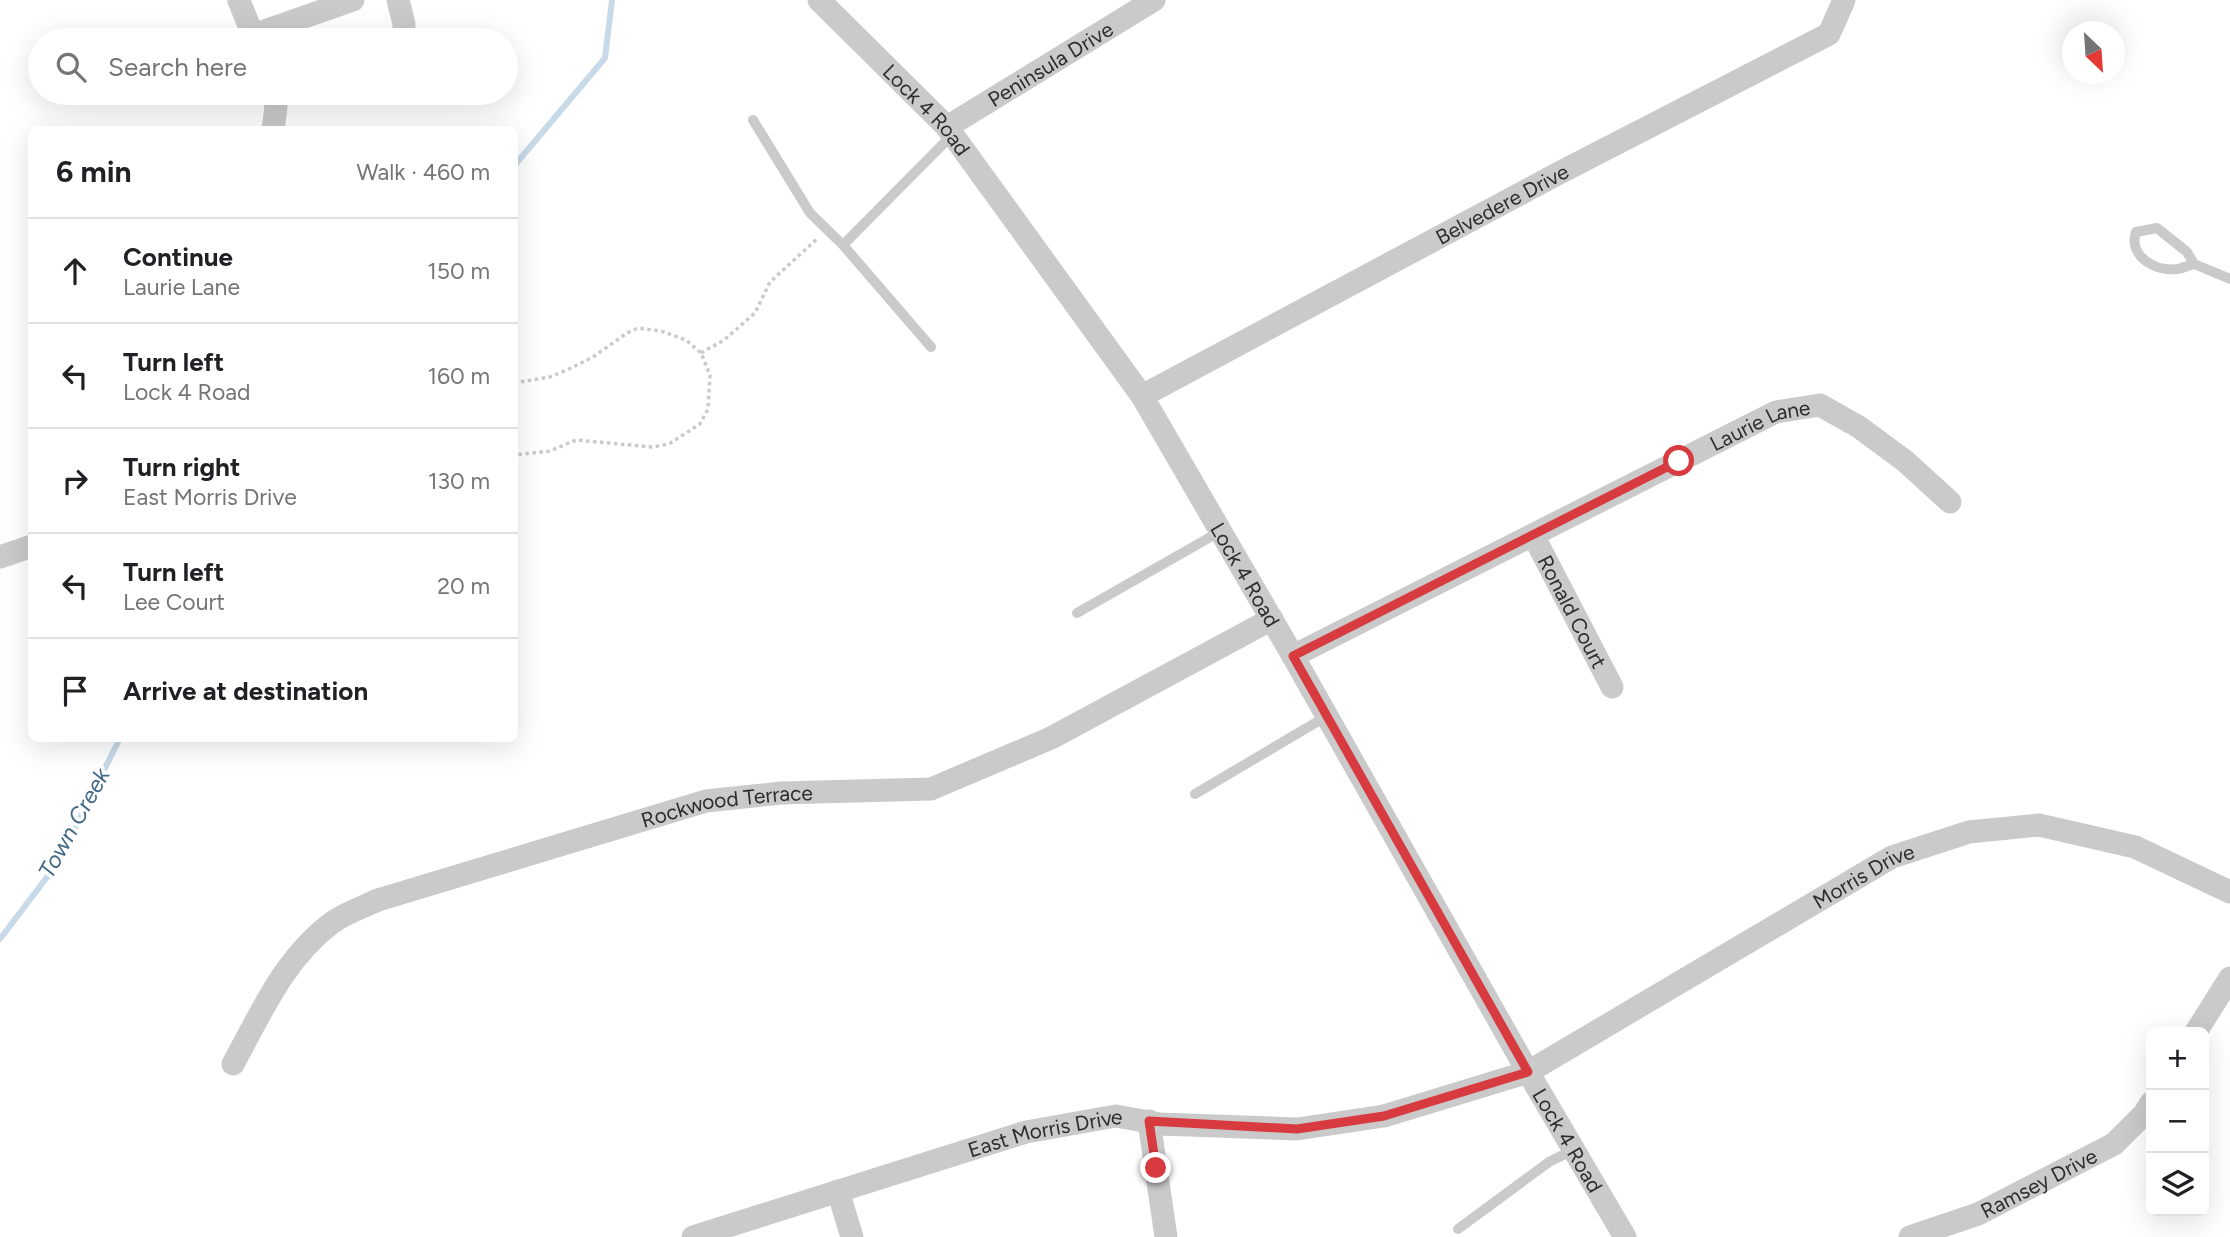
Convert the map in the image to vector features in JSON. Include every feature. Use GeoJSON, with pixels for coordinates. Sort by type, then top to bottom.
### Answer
{"type":"FeatureCollection","features":[{"type":"Feature","properties":{"kind":"street"},"geometry":{"type":"LineString","coordinates":[[280,28],[353,0]]}},
{"type":"Feature","properties":{"kind":"street"},"geometry":{"type":"LineString","coordinates":[[398,0],[404,28]]}},
{"type":"Feature","properties":{"kind":"street","name":"Lock 4 Road"},"geometry":{"type":"LineString","coordinates":[[819,0],[950,130],[1142,396],[1625,1237]]}},
{"type":"Feature","properties":{"kind":"street","name":"Peninsula Drive"},"geometry":{"type":"LineString","coordinates":[[950,130],[1154,0]]}},
{"type":"Feature","properties":{"kind":"street","name":"Belvedere Drive"},"geometry":{"type":"LineString","coordinates":[[1142,396],[1561,172],[1829,34],[1844,0]]}},
{"type":"Feature","properties":{"kind":"street"},"geometry":{"type":"LineString","coordinates":[[239,1],[250,28]]}},
{"type":"Feature","properties":{"kind":"street"},"geometry":{"type":"LineString","coordinates":[[274,126],[276,105]]}},
{"type":"Feature","properties":{"kind":"street","name":"Laurie Lane"},"geometry":{"type":"LineString","coordinates":[[1293,656],[1776,412],[1820,405],[1859,427],[1905,461],[1950,502]]}},
{"type":"Feature","properties":{"kind":"street","name":"Ronald Court"},"geometry":{"type":"LineString","coordinates":[[1533,535],[1612,687]]}},
{"type":"Feature","properties":{"kind":"street"},"geometry":{"type":"LineString","coordinates":[[0,556],[28,546]]}},
{"type":"Feature","properties":{"kind":"street","name":"Rockwood Terrace"},"geometry":{"type":"LineString","coordinates":[[233,1065],[280,978],[309,943],[335,921],[378,900],[706,801],[781,793],[931,789],[1051,738],[1272,619]]}},
{"type":"Feature","properties":{"kind":"street","name":"Morris Drive"},"geometry":{"type":"LineString","coordinates":[[1528,1072],[1892,857],[1969,832],[2039,825],[2067,831],[2134,847],[2230,892]]}},
{"type":"Feature","properties":{"kind":"street"},"geometry":{"type":"LineString","coordinates":[[2199,1027],[2230,978]]}},
{"type":"Feature","properties":{"kind":"street","name":"East Morris Drive"},"geometry":{"type":"LineString","coordinates":[[693,1237],[1026,1132],[1116,1116],[1149,1121],[1297,1129],[1384,1116],[1528,1072]]}},
{"type":"Feature","properties":{"kind":"street","name":"Ramsey Drive"},"geometry":{"type":"LineString","coordinates":[[1910,1237],[1978,1214],[2114,1144],[2146,1111]]}},
{"type":"Feature","properties":{"kind":"street"},"geometry":{"type":"LineString","coordinates":[[1149,1121],[1166,1237]]}},
{"type":"Feature","properties":{"kind":"street"},"geometry":{"type":"LineString","coordinates":[[838,1191],[852,1237]]}},
{"type":"Feature","properties":{"kind":"lane"},"geometry":{"type":"LineString","coordinates":[[753,120],[810,213],[843,245],[931,347]]}},
{"type":"Feature","properties":{"kind":"lane"},"geometry":{"type":"LineString","coordinates":[[843,245],[950,130]]}},
{"type":"Feature","properties":{"kind":"lane"},"geometry":{"type":"LineString","coordinates":[[2194,264],[2176,269],[2144,261],[2136,251],[2133,241],[2136,232],[2157,228],[2187,252],[2194,264],[2230,279]]}},
{"type":"Feature","properties":{"kind":"lane"},"geometry":{"type":"LineString","coordinates":[[1077,613],[1221,531]]}},
{"type":"Feature","properties":{"kind":"lane"},"geometry":{"type":"LineString","coordinates":[[1195,793],[1327,716]]}},
{"type":"Feature","properties":{"kind":"lane"},"geometry":{"type":"LineString","coordinates":[[1458,1229],[1549,1162],[1573,1150]]}},
{"type":"Feature","properties":{"kind":"path"},"geometry":{"type":"LineString","coordinates":[[701,353],[724,340],[754,313],[770,282],[828,230]]}},
{"type":"Feature","properties":{"kind":"path"},"geometry":{"type":"LineString","coordinates":[[518,382],[550,377],[569,369],[638,328],[661,331],[686,340],[701,353],[710,375],[708,409],[700,424],[669,444],[652,447],[576,440],[550,451],[518,455]]}},
{"type":"Feature","properties":{"kind":"waterway","name":"Town Creek"},"geometry":{"type":"LineString","coordinates":[[518,161],[605,58],[612,0]]}},
{"type":"Feature","properties":{"kind":"waterway","name":"Town Creek"},"geometry":{"type":"LineString","coordinates":[[0,939],[57,864],[118,742]]}},
{"type":"Feature","properties":{"kind":"route"},"geometry":{"type":"LineString","coordinates":[[1156,1168],[1149,1121],[1160,1124],[1297,1129],[1384,1116],[1528,1072],[1293,656],[1679,461]]}}]}
